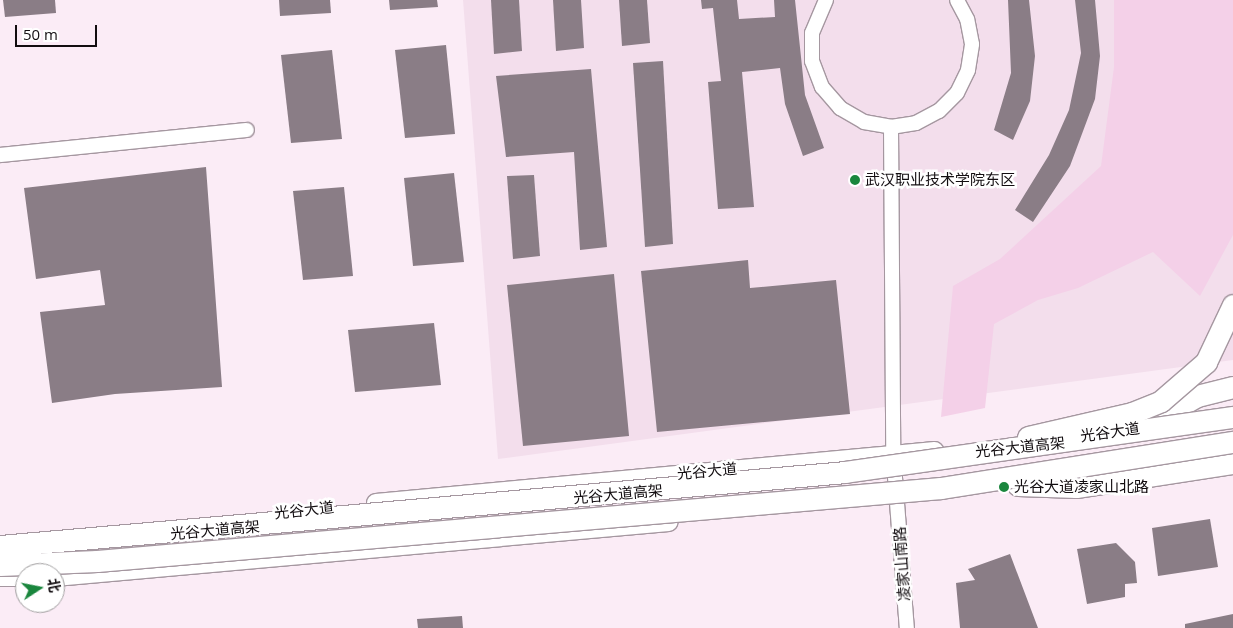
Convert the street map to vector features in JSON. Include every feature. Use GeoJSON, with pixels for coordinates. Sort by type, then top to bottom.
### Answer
{"type":"FeatureCollection","features":[{"type":"Feature","properties":{"kind":"highway"},"geometry":{"type":"LineString","coordinates":[[981,450],[1132,413],[1161,402],[1206,362],[1233,305]]}},
{"type":"Feature","properties":{"kind":"highway"},"geometry":{"type":"LineString","coordinates":[[1144,427],[1197,396],[1233,387]]}},
{"type":"Feature","properties":{"kind":"highway","name":"光谷大道高架"},"geometry":{"type":"LineString","coordinates":[[0,546],[845,472],[981,450],[1058,444],[1233,417]]}},
{"type":"Feature","properties":{"kind":"highway","name":"光谷大道高架"},"geometry":{"type":"LineString","coordinates":[[0,565],[97,561],[940,488],[1233,442]]}},
{"type":"Feature","properties":{"kind":"highway"},"geometry":{"type":"LineString","coordinates":[[1018,485],[1076,487],[1233,463]]}},
{"type":"Feature","properties":{"kind":"main road","name":"光谷大道"},"geometry":{"type":"LineString","coordinates":[[0,538],[894,452],[942,451],[1144,427],[1233,412]]}},
{"type":"Feature","properties":{"kind":"main road"},"geometry":{"type":"LineString","coordinates":[[65,576],[897,501],[1018,485],[1233,451]]}},
{"type":"Feature","properties":{"kind":"main road"},"geometry":{"type":"LineString","coordinates":[[0,577],[15,577]]}},
{"type":"Feature","properties":{"kind":"street"},"geometry":{"type":"LineString","coordinates":[[826,0],[812,33],[812,61],[822,87],[840,108],[864,122],[891,127],[916,123],[939,111],[957,93],[968,70],[972,44],[967,19],[957,0]]}},
{"type":"Feature","properties":{"kind":"street","name":"凌家山南路"},"geometry":{"type":"LineString","coordinates":[[891,127],[894,452],[907,628]]}},
{"type":"Feature","properties":{"kind":"street"},"geometry":{"type":"LineString","coordinates":[[0,155],[247,130]]}},
{"type":"Feature","properties":{"kind":"shaded area","name":"武汉职业技术学院东区"},"geometry":{"type":"Polygon","coordinates":[[[463,0],[1233,0],[1233,360],[498,459],[463,0]]]}},
{"type":"Feature","properties":{"kind":"shaded area"},"geometry":{"type":"Polygon","coordinates":[[[1114,0],[1233,0],[1233,235],[1200,296],[1153,252],[1078,288],[1038,300],[994,324],[985,408],[941,417],[953,286],[1000,259],[1101,166],[1114,67],[1114,0]]]}},
{"type":"Feature","properties":{"kind":"building"},"geometry":{"type":"Polygon","coordinates":[[[3,0],[55,0],[56,13],[5,17],[3,0]]]}},
{"type":"Feature","properties":{"kind":"building"},"geometry":{"type":"Polygon","coordinates":[[[279,0],[330,0],[331,13],[280,16],[279,0]]]}},
{"type":"Feature","properties":{"kind":"building"},"geometry":{"type":"Polygon","coordinates":[[[389,0],[437,0],[438,7],[390,10],[389,0]]]}},
{"type":"Feature","properties":{"kind":"building"},"geometry":{"type":"Polygon","coordinates":[[[491,0],[519,0],[522,51],[494,54],[491,0]]]}},
{"type":"Feature","properties":{"kind":"building"},"geometry":{"type":"Polygon","coordinates":[[[553,0],[581,0],[584,48],[556,51],[553,0]]]}},
{"type":"Feature","properties":{"kind":"building"},"geometry":{"type":"Polygon","coordinates":[[[619,0],[647,0],[650,43],[622,46],[619,0]]]}},
{"type":"Feature","properties":{"kind":"building"},"geometry":{"type":"Polygon","coordinates":[[[701,0],[737,0],[739,19],[775,17],[774,0],[795,0],[805,95],[824,148],[803,156],[785,104],[780,68],[742,72],[754,207],[718,209],[708,82],[721,81],[713,8],[702,9],[701,0]]]}},
{"type":"Feature","properties":{"kind":"building"},"geometry":{"type":"Polygon","coordinates":[[[1008,0],[1029,0],[1035,56],[1030,101],[1013,140],[994,130],[1011,73],[1008,0]]]}},
{"type":"Feature","properties":{"kind":"building"},"geometry":{"type":"Polygon","coordinates":[[[1075,0],[1095,0],[1100,56],[1095,99],[1070,166],[1033,222],[1015,210],[1049,155],[1069,110],[1081,53],[1075,0]]]}},
{"type":"Feature","properties":{"kind":"building"},"geometry":{"type":"Polygon","coordinates":[[[446,45],[455,134],[405,138],[395,50],[446,45]]]}},
{"type":"Feature","properties":{"kind":"building"},"geometry":{"type":"Polygon","coordinates":[[[332,50],[342,139],[291,143],[281,55],[332,50]]]}},
{"type":"Feature","properties":{"kind":"building"},"geometry":{"type":"Polygon","coordinates":[[[663,61],[673,244],[645,247],[633,63],[663,61]]]}},
{"type":"Feature","properties":{"kind":"building"},"geometry":{"type":"Polygon","coordinates":[[[591,69],[607,247],[580,250],[574,152],[506,157],[496,76],[591,69]]]}},
{"type":"Feature","properties":{"kind":"building"},"geometry":{"type":"Polygon","coordinates":[[[206,167],[222,387],[115,394],[52,403],[40,312],[105,305],[100,270],[36,279],[24,188],[206,167]]]}},
{"type":"Feature","properties":{"kind":"building"},"geometry":{"type":"Polygon","coordinates":[[[454,173],[464,262],[413,266],[404,178],[454,173]]]}},
{"type":"Feature","properties":{"kind":"building"},"geometry":{"type":"Polygon","coordinates":[[[534,175],[540,256],[513,259],[507,176],[534,175]]]}},
{"type":"Feature","properties":{"kind":"building"},"geometry":{"type":"Polygon","coordinates":[[[344,187],[353,276],[303,280],[293,191],[344,187]]]}},
{"type":"Feature","properties":{"kind":"building"},"geometry":{"type":"Polygon","coordinates":[[[748,260],[750,288],[836,280],[850,414],[657,432],[641,271],[748,260]]]}},
{"type":"Feature","properties":{"kind":"building"},"geometry":{"type":"Polygon","coordinates":[[[614,274],[629,436],[523,446],[507,285],[614,274]]]}},
{"type":"Feature","properties":{"kind":"building"},"geometry":{"type":"Polygon","coordinates":[[[434,323],[441,385],[355,392],[348,330],[434,323]]]}},
{"type":"Feature","properties":{"kind":"building"},"geometry":{"type":"Polygon","coordinates":[[[1210,519],[1218,567],[1158,576],[1152,528],[1210,519]]]}},
{"type":"Feature","properties":{"kind":"building"},"geometry":{"type":"Polygon","coordinates":[[[1116,543],[1135,562],[1137,583],[1125,584],[1125,597],[1087,604],[1077,549],[1116,543]]]}},
{"type":"Feature","properties":{"kind":"building"},"geometry":{"type":"Polygon","coordinates":[[[1010,554],[1038,628],[960,628],[956,583],[975,580],[968,569],[1010,554]]]}},
{"type":"Feature","properties":{"kind":"building"},"geometry":{"type":"Polygon","coordinates":[[[1233,614],[1233,628],[1185,628],[1185,624],[1233,614]]]}},
{"type":"Feature","properties":{"kind":"building"},"geometry":{"type":"Polygon","coordinates":[[[462,616],[463,628],[418,628],[417,619],[462,616]]]}},
{"type":"Feature","properties":{"kind":"place","name":"武汉职业技术学院东区"},"geometry":{"type":"Point","coordinates":[855,180]}},
{"type":"Feature","properties":{"kind":"place","name":"光谷大道凌家山北路"},"geometry":{"type":"Point","coordinates":[1004,487]}}]}
